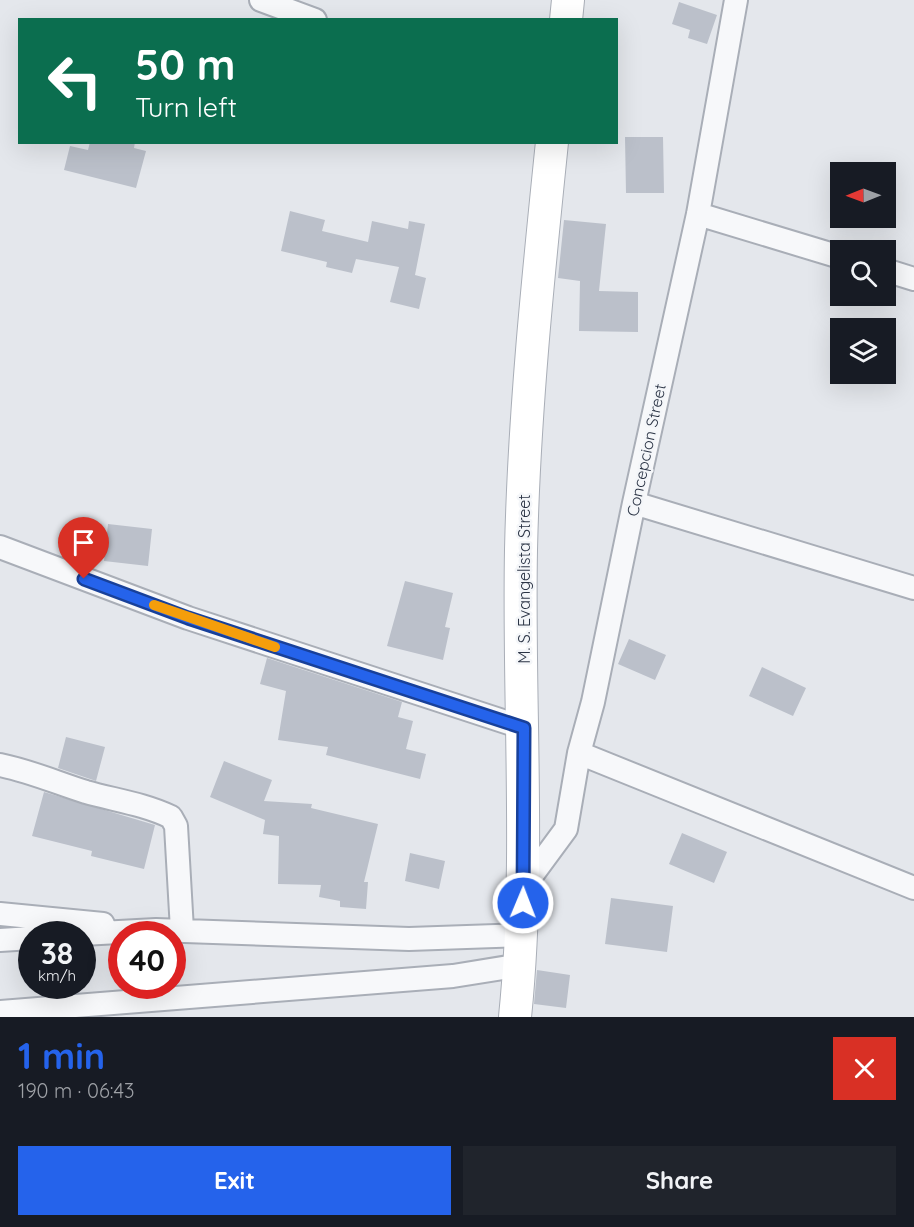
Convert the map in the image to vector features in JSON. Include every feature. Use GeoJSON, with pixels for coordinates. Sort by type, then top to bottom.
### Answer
{"type":"FeatureCollection","features":[{"type":"Feature","properties":{"kind":"street"},"geometry":{"type":"LineString","coordinates":[[261,0],[310,18]]}},
{"type":"Feature","properties":{"kind":"street"},"geometry":{"type":"LineString","coordinates":[[566,18],[568,0]]}},
{"type":"Feature","properties":{"kind":"street","name":"Concepcion Street"},"geometry":{"type":"LineString","coordinates":[[524,886],[566,829],[579,753],[593,702],[698,214],[736,0]]}},
{"type":"Feature","properties":{"kind":"street","name":"M. S. Evangelista Street"},"geometry":{"type":"LineString","coordinates":[[515,1017],[524,886],[521,550],[534,312],[552,144]]}},
{"type":"Feature","properties":{"kind":"street"},"geometry":{"type":"LineString","coordinates":[[698,214],[830,254]]}},
{"type":"Feature","properties":{"kind":"street"},"geometry":{"type":"LineString","coordinates":[[896,273],[914,279]]}},
{"type":"Feature","properties":{"kind":"street"},"geometry":{"type":"LineString","coordinates":[[634,503],[914,588]]}},
{"type":"Feature","properties":{"kind":"street"},"geometry":{"type":"LineString","coordinates":[[0,547],[188,618],[524,728]]}},
{"type":"Feature","properties":{"kind":"street"},"geometry":{"type":"LineString","coordinates":[[579,753],[914,888]]}},
{"type":"Feature","properties":{"kind":"street"},"geometry":{"type":"LineString","coordinates":[[0,765],[25,770],[85,791],[156,810],[171,817],[176,826],[181,921]]}},
{"type":"Feature","properties":{"kind":"street"},"geometry":{"type":"LineString","coordinates":[[0,914],[108,925]]}},
{"type":"Feature","properties":{"kind":"street"},"geometry":{"type":"LineString","coordinates":[[186,930],[409,939],[521,950]]}},
{"type":"Feature","properties":{"kind":"street"},"geometry":{"type":"LineString","coordinates":[[0,940],[18,939]]}},
{"type":"Feature","properties":{"kind":"street"},"geometry":{"type":"LineString","coordinates":[[0,1012],[453,976],[521,950]]}},
{"type":"Feature","properties":{"kind":"building"},"geometry":{"type":"Polygon","coordinates":[[[679,2],[717,15],[707,44],[688,38],[690,30],[672,24],[679,2]]]}},
{"type":"Feature","properties":{"kind":"building"},"geometry":{"type":"Polygon","coordinates":[[[625,137],[663,137],[664,193],[626,193],[625,137]]]}},
{"type":"Feature","properties":{"kind":"building"},"geometry":{"type":"Polygon","coordinates":[[[90,144],[135,144],[134,148],[146,151],[136,188],[64,170],[70,146],[88,150],[90,144]]]}},
{"type":"Feature","properties":{"kind":"building"},"geometry":{"type":"Polygon","coordinates":[[[290,211],[325,220],[322,231],[368,242],[372,221],[408,229],[409,221],[425,224],[415,275],[426,278],[419,309],[390,302],[399,267],[356,259],[352,273],[326,267],[327,262],[281,251],[290,211]]]}},
{"type":"Feature","properties":{"kind":"building"},"geometry":{"type":"Polygon","coordinates":[[[564,220],[606,224],[599,291],[638,292],[638,332],[579,331],[580,281],[558,278],[564,220]]]}},
{"type":"Feature","properties":{"kind":"building"},"geometry":{"type":"Polygon","coordinates":[[[108,524],[152,529],[148,566],[104,561],[108,524]]]}},
{"type":"Feature","properties":{"kind":"building"},"geometry":{"type":"Polygon","coordinates":[[[405,581],[453,593],[445,627],[450,628],[443,660],[387,646],[405,581]]]}},
{"type":"Feature","properties":{"kind":"building"},"geometry":{"type":"Polygon","coordinates":[[[629,639],[666,655],[655,680],[618,664],[629,639]]]}},
{"type":"Feature","properties":{"kind":"building"},"geometry":{"type":"Polygon","coordinates":[[[267,658],[402,702],[398,717],[413,721],[406,749],[426,754],[420,779],[326,755],[328,747],[278,740],[286,691],[260,684],[267,658]]]}},
{"type":"Feature","properties":{"kind":"building"},"geometry":{"type":"Polygon","coordinates":[[[762,667],[806,688],[793,716],[749,696],[762,667]]]}},
{"type":"Feature","properties":{"kind":"building"},"geometry":{"type":"Polygon","coordinates":[[[66,737],[105,747],[96,781],[58,768],[66,737]]]}},
{"type":"Feature","properties":{"kind":"building"},"geometry":{"type":"Polygon","coordinates":[[[224,761],[272,780],[264,801],[312,804],[311,808],[378,824],[364,882],[368,882],[366,909],[340,907],[340,901],[319,897],[321,885],[278,884],[279,836],[263,834],[265,820],[210,797],[224,761]]]}},
{"type":"Feature","properties":{"kind":"building"},"geometry":{"type":"Polygon","coordinates":[[[44,792],[155,825],[144,869],[91,856],[92,851],[32,836],[44,792]]]}},
{"type":"Feature","properties":{"kind":"building"},"geometry":{"type":"Polygon","coordinates":[[[682,833],[727,852],[714,883],[669,864],[682,833]]]}},
{"type":"Feature","properties":{"kind":"building"},"geometry":{"type":"Polygon","coordinates":[[[410,853],[445,861],[439,889],[405,881],[410,853]]]}},
{"type":"Feature","properties":{"kind":"building"},"geometry":{"type":"Polygon","coordinates":[[[611,898],[673,906],[667,952],[605,944],[611,898]]]}},
{"type":"Feature","properties":{"kind":"building"},"geometry":{"type":"Polygon","coordinates":[[[537,970],[570,975],[566,1008],[534,1004],[537,970]]]}},
{"type":"Feature","properties":{"kind":"slow traffic"},"geometry":{"type":"LineString","coordinates":[[154,605],[275,647]]}},
{"type":"Feature","properties":{"kind":"route"},"geometry":{"type":"LineString","coordinates":[[84,579],[188,618],[524,728],[523,903]]}}]}
